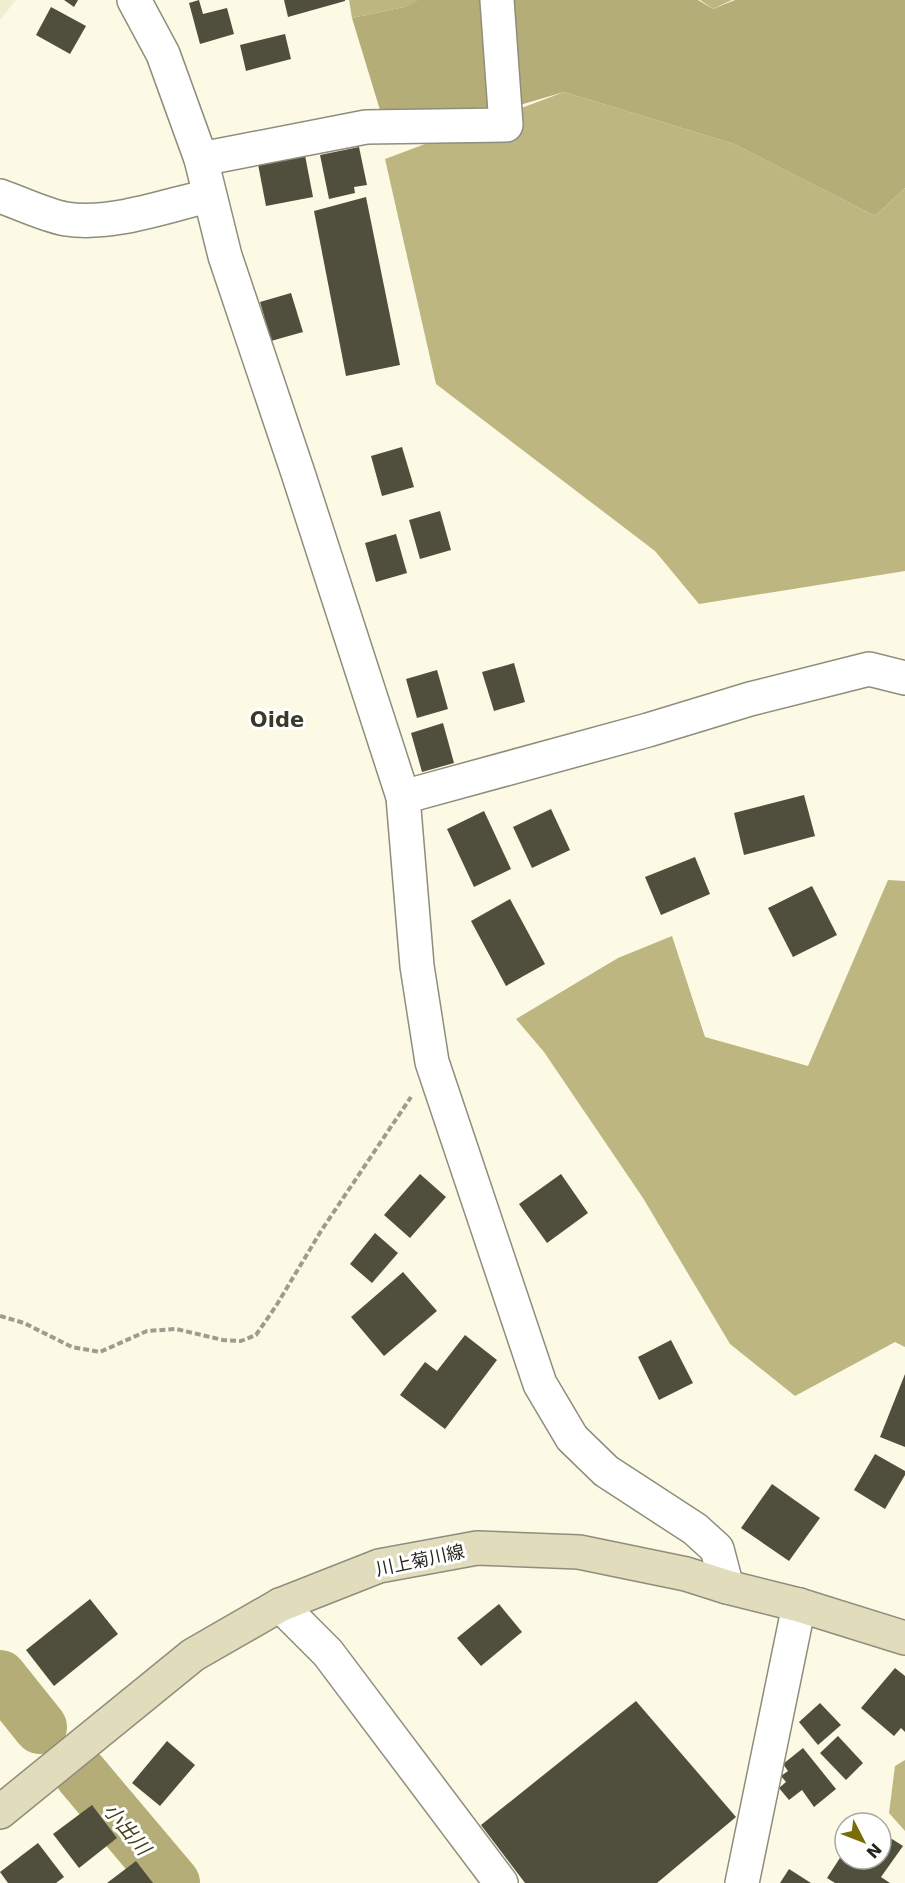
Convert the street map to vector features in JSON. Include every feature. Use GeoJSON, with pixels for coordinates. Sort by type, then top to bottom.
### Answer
{"type":"FeatureCollection","features":[{"type":"Feature","properties":{"kind":"main road","name":"川上菊川線"},"geometry":{"type":"LineString","coordinates":[[0,1812],[193,1655],[280,1605],[379,1566],[477,1548],[579,1552],[686,1574],[799,1605],[905,1638]]}},
{"type":"Feature","properties":{"kind":"street"},"geometry":{"type":"LineString","coordinates":[[134,0],[163,54],[201,159],[225,256],[306,495],[403,797],[417,966],[432,1062],[540,1384],[572,1438],[606,1471],[695,1529],[717,1549],[727,1587]]}},
{"type":"Feature","properties":{"kind":"street"},"geometry":{"type":"LineString","coordinates":[[201,159],[366,127],[506,125],[497,0]]}},
{"type":"Feature","properties":{"kind":"street"},"geometry":{"type":"LineString","coordinates":[[0,196],[63,219],[88,221],[132,214],[209,196]]}},
{"type":"Feature","properties":{"kind":"street"},"geometry":{"type":"LineString","coordinates":[[403,797],[648,730],[750,699],[869,669],[905,678]]}},
{"type":"Feature","properties":{"kind":"street"},"geometry":{"type":"LineString","coordinates":[[280,1605],[328,1653],[501,1883]]}},
{"type":"Feature","properties":{"kind":"street"},"geometry":{"type":"LineString","coordinates":[[742,1883],[799,1605]]}},
{"type":"Feature","properties":{"kind":"path"},"geometry":{"type":"LineString","coordinates":[[0,1316],[24,1323],[72,1347],[100,1352],[147,1331],[176,1329],[232,1341],[241,1341],[256,1335],[432,1062]]}},
{"type":"Feature","properties":{"kind":"shaded area"},"geometry":{"type":"Polygon","coordinates":[[[0,0],[16,0],[0,20],[0,0]]]}},
{"type":"Feature","properties":{"kind":"shaded area"},"geometry":{"type":"Polygon","coordinates":[[[349,0],[421,0],[404,7],[352,18],[349,0]]]}},
{"type":"Feature","properties":{"kind":"shaded area"},"geometry":{"type":"Polygon","coordinates":[[[419,0],[698,0],[713,9],[735,0],[905,0],[905,188],[875,216],[734,144],[564,92],[390,143],[352,18],[404,7],[419,0]]]}},
{"type":"Feature","properties":{"kind":"shaded area"},"geometry":{"type":"Polygon","coordinates":[[[700,0],[732,0],[713,9],[700,0]]]}},
{"type":"Feature","properties":{"kind":"shaded area"},"geometry":{"type":"Polygon","coordinates":[[[564,92],[734,144],[875,216],[905,188],[905,571],[699,604],[655,551],[436,384],[385,159],[564,92]]]}},
{"type":"Feature","properties":{"kind":"shaded area"},"geometry":{"type":"Polygon","coordinates":[[[888,880],[905,881],[905,1347],[895,1342],[795,1396],[730,1344],[643,1198],[544,1052],[516,1019],[618,958],[672,936],[705,1037],[808,1066],[888,880]]]}},
{"type":"Feature","properties":{"kind":"shaded area"},"geometry":{"type":"Polygon","coordinates":[[[905,1760],[905,1831],[893,1818],[893,1811],[889,1811],[895,1766],[905,1760]]]}},
{"type":"Feature","properties":{"kind":"building"},"geometry":{"type":"Polygon","coordinates":[[[64,0],[78,0],[74,7],[64,0]]]}},
{"type":"Feature","properties":{"kind":"building"},"geometry":{"type":"Polygon","coordinates":[[[199,0],[203,14],[227,8],[234,34],[200,44],[189,3],[199,0]]]}},
{"type":"Feature","properties":{"kind":"building"},"geometry":{"type":"Polygon","coordinates":[[[284,0],[345,0],[345,1],[288,17],[284,0]]]}},
{"type":"Feature","properties":{"kind":"building"},"geometry":{"type":"Polygon","coordinates":[[[51,7],[86,26],[70,54],[36,35],[51,7]]]}},
{"type":"Feature","properties":{"kind":"building"},"geometry":{"type":"Polygon","coordinates":[[[285,34],[291,59],[246,71],[240,45],[285,34]]]}},
{"type":"Feature","properties":{"kind":"building"},"geometry":{"type":"Polygon","coordinates":[[[359,147],[367,185],[354,187],[355,193],[329,199],[320,155],[359,147]]]}},
{"type":"Feature","properties":{"kind":"building"},"geometry":{"type":"Polygon","coordinates":[[[304,150],[313,197],[266,206],[257,159],[304,150]]]}},
{"type":"Feature","properties":{"kind":"building"},"geometry":{"type":"Polygon","coordinates":[[[366,197],[400,365],[346,376],[314,211],[366,197]]]}},
{"type":"Feature","properties":{"kind":"building"},"geometry":{"type":"Polygon","coordinates":[[[291,293],[303,332],[271,341],[260,302],[291,293]]]}},
{"type":"Feature","properties":{"kind":"building"},"geometry":{"type":"Polygon","coordinates":[[[402,447],[414,487],[382,496],[371,456],[402,447]]]}},
{"type":"Feature","properties":{"kind":"building"},"geometry":{"type":"Polygon","coordinates":[[[440,511],[451,550],[420,559],[409,520],[440,511]]]}},
{"type":"Feature","properties":{"kind":"building"},"geometry":{"type":"Polygon","coordinates":[[[396,534],[407,573],[376,582],[365,543],[396,534]]]}},
{"type":"Feature","properties":{"kind":"building"},"geometry":{"type":"Polygon","coordinates":[[[514,663],[525,702],[494,711],[482,672],[514,663]]]}},
{"type":"Feature","properties":{"kind":"building"},"geometry":{"type":"Polygon","coordinates":[[[437,670],[448,709],[417,718],[406,679],[437,670]]]}},
{"type":"Feature","properties":{"kind":"building"},"geometry":{"type":"Polygon","coordinates":[[[443,723],[454,763],[422,772],[411,733],[443,723]]]}},
{"type":"Feature","properties":{"kind":"building"},"geometry":{"type":"Polygon","coordinates":[[[804,795],[815,836],[744,855],[734,813],[804,795]]]}},
{"type":"Feature","properties":{"kind":"building"},"geometry":{"type":"Polygon","coordinates":[[[551,809],[570,850],[532,868],[513,827],[551,809]]]}},
{"type":"Feature","properties":{"kind":"building"},"geometry":{"type":"Polygon","coordinates":[[[484,811],[511,869],[474,887],[447,829],[484,811]]]}},
{"type":"Feature","properties":{"kind":"building"},"geometry":{"type":"Polygon","coordinates":[[[695,857],[710,894],[661,915],[645,877],[695,857]]]}},
{"type":"Feature","properties":{"kind":"building"},"geometry":{"type":"Polygon","coordinates":[[[812,886],[837,935],[793,957],[768,908],[812,886]]]}},
{"type":"Feature","properties":{"kind":"building"},"geometry":{"type":"Polygon","coordinates":[[[510,899],[545,964],[506,986],[471,921],[510,899]]]}},
{"type":"Feature","properties":{"kind":"building"},"geometry":{"type":"Polygon","coordinates":[[[420,1174],[446,1197],[410,1238],[384,1215],[420,1174]]]}},
{"type":"Feature","properties":{"kind":"building"},"geometry":{"type":"Polygon","coordinates":[[[561,1174],[588,1213],[547,1243],[519,1204],[561,1174]]]}},
{"type":"Feature","properties":{"kind":"building"},"geometry":{"type":"Polygon","coordinates":[[[375,1233],[398,1253],[372,1283],[350,1264],[375,1233]]]}},
{"type":"Feature","properties":{"kind":"building"},"geometry":{"type":"Polygon","coordinates":[[[403,1272],[437,1311],[384,1356],[351,1317],[403,1272]]]}},
{"type":"Feature","properties":{"kind":"building"},"geometry":{"type":"Polygon","coordinates":[[[465,1335],[497,1360],[445,1429],[400,1395],[425,1362],[437,1371],[465,1335]]]}},
{"type":"Feature","properties":{"kind":"building"},"geometry":{"type":"Polygon","coordinates":[[[671,1340],[693,1383],[659,1400],[638,1357],[671,1340]]]}},
{"type":"Feature","properties":{"kind":"building"},"geometry":{"type":"Polygon","coordinates":[[[905,1374],[905,1447],[880,1437],[905,1374]]]}},
{"type":"Feature","properties":{"kind":"building"},"geometry":{"type":"Polygon","coordinates":[[[875,1454],[905,1471],[905,1475],[885,1509],[854,1490],[875,1454]]]}},
{"type":"Feature","properties":{"kind":"building"},"geometry":{"type":"Polygon","coordinates":[[[772,1484],[820,1518],[789,1561],[741,1528],[772,1484]]]}},
{"type":"Feature","properties":{"kind":"building"},"geometry":{"type":"Polygon","coordinates":[[[90,1599],[118,1634],[54,1686],[26,1650],[90,1599]]]}},
{"type":"Feature","properties":{"kind":"building"},"geometry":{"type":"Polygon","coordinates":[[[499,1604],[522,1632],[481,1666],[457,1638],[499,1604]]]}},
{"type":"Feature","properties":{"kind":"building"},"geometry":{"type":"Polygon","coordinates":[[[895,1668],[905,1676],[905,1732],[901,1728],[894,1736],[861,1708],[895,1668]]]}},
{"type":"Feature","properties":{"kind":"building"},"geometry":{"type":"Polygon","coordinates":[[[636,1701],[736,1817],[657,1883],[525,1883],[481,1825],[636,1701]]]}},
{"type":"Feature","properties":{"kind":"building"},"geometry":{"type":"Polygon","coordinates":[[[820,1703],[841,1725],[818,1745],[799,1722],[820,1703]]]}},
{"type":"Feature","properties":{"kind":"building"},"geometry":{"type":"Polygon","coordinates":[[[838,1736],[863,1763],[846,1780],[820,1753],[838,1736]]]}},
{"type":"Feature","properties":{"kind":"building"},"geometry":{"type":"Polygon","coordinates":[[[167,1741],[195,1765],[160,1806],[132,1783],[167,1741]]]}},
{"type":"Feature","properties":{"kind":"building"},"geometry":{"type":"Polygon","coordinates":[[[803,1748],[836,1789],[814,1807],[802,1790],[789,1800],[779,1788],[786,1782],[781,1776],[788,1771],[783,1764],[803,1748]]]}},
{"type":"Feature","properties":{"kind":"building"},"geometry":{"type":"Polygon","coordinates":[[[92,1805],[117,1838],[79,1868],[53,1834],[92,1805]]]}},
{"type":"Feature","properties":{"kind":"building"},"geometry":{"type":"Polygon","coordinates":[[[893,1840],[903,1846],[893,1860],[893,1840]]]}},
{"type":"Feature","properties":{"kind":"building"},"geometry":{"type":"Polygon","coordinates":[[[38,1843],[64,1877],[56,1883],[8,1883],[0,1872],[38,1843]]]}},
{"type":"Feature","properties":{"kind":"building"},"geometry":{"type":"Polygon","coordinates":[[[136,1861],[153,1883],[107,1883],[136,1861]]]}},
{"type":"Feature","properties":{"kind":"building"},"geometry":{"type":"Polygon","coordinates":[[[789,1869],[811,1883],[780,1883],[789,1869]]]}},
{"type":"Feature","properties":{"kind":"building"},"geometry":{"type":"Polygon","coordinates":[[[833,1869],[833,1871],[885,1871],[881,1877],[890,1883],[835,1883],[827,1878],[833,1869]]]}},
{"type":"Feature","properties":{"kind":"waterway","name":"小出川"},"geometry":{"type":"LineString","coordinates":[[0,1677],[40,1727]]}},
{"type":"Feature","properties":{"kind":"waterway","name":"小出川"},"geometry":{"type":"LineString","coordinates":[[81,1774],[173,1883]]}},
{"type":"Feature","properties":{"kind":"district","name":"Oide"},"geometry":{"type":"Point","coordinates":[277,720]}}]}
